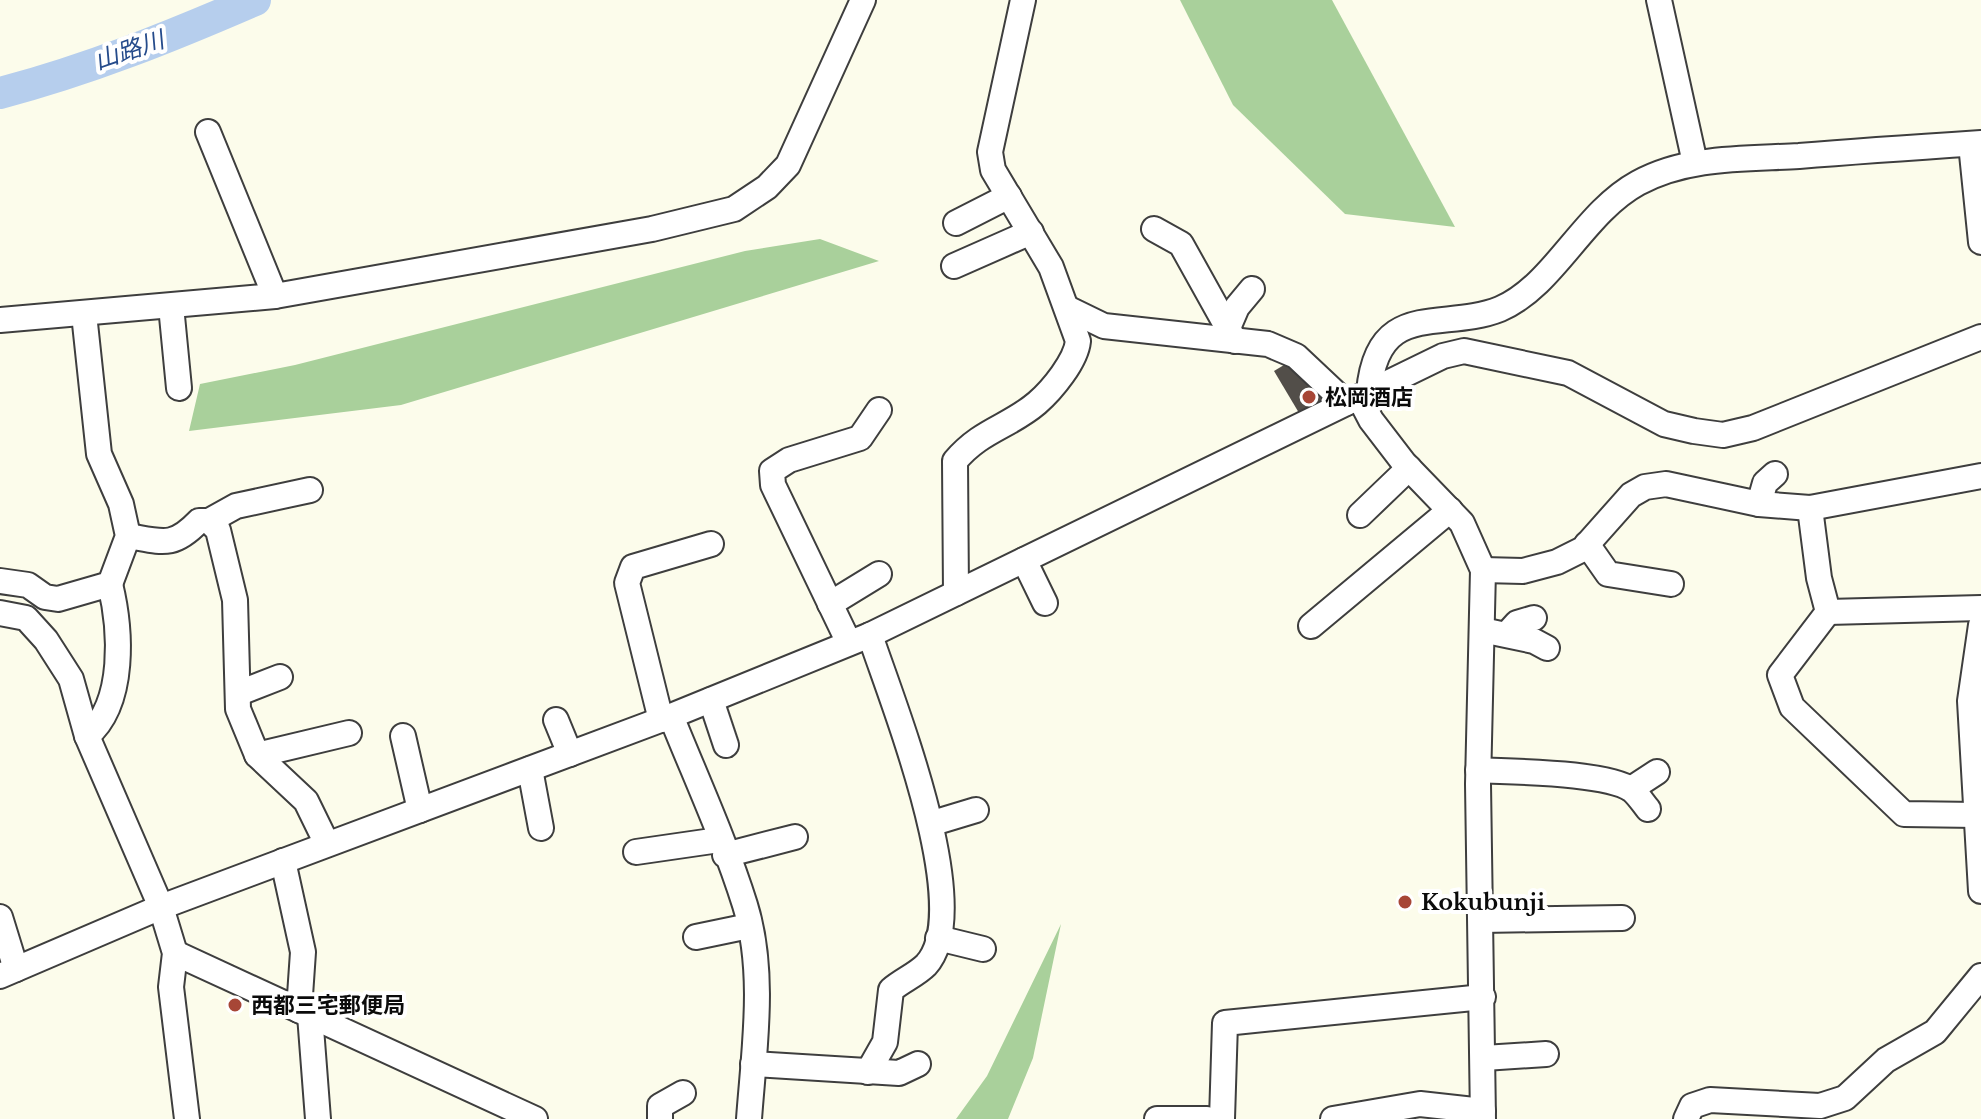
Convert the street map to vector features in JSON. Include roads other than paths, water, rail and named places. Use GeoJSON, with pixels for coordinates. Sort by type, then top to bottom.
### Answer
{"type":"FeatureCollection","features":[{"type":"Feature","properties":{"kind":"street"},"geometry":{"type":"LineString","coordinates":[[0,320],[275,296],[636,232],[734,209],[767,187],[788,165],[863,0]]}},
{"type":"Feature","properties":{"kind":"street"},"geometry":{"type":"LineString","coordinates":[[956,593],[955,461],[972,440],[1037,403],[1077,353],[1078,341],[1051,267],[993,170],[990,152],[1023,0]]}},
{"type":"Feature","properties":{"kind":"street"},"geometry":{"type":"LineString","coordinates":[[1659,0],[1695,163]]}},
{"type":"Feature","properties":{"kind":"street"},"geometry":{"type":"LineString","coordinates":[[208,132],[275,296]]}},
{"type":"Feature","properties":{"kind":"street"},"geometry":{"type":"LineString","coordinates":[[1358,397],[1374,356],[1391,337],[1427,319],[1499,309],[1519,298],[1529,292],[1602,209],[1639,182],[1695,163],[1976,143],[1981,242]]}},
{"type":"Feature","properties":{"kind":"street"},"geometry":{"type":"LineString","coordinates":[[956,223],[1009,196]]}},
{"type":"Feature","properties":{"kind":"street"},"geometry":{"type":"LineString","coordinates":[[1154,229],[1181,244],[1232,334]]}},
{"type":"Feature","properties":{"kind":"street"},"geometry":{"type":"LineString","coordinates":[[954,266],[1031,232]]}},
{"type":"Feature","properties":{"kind":"street"},"geometry":{"type":"LineString","coordinates":[[1232,334],[1237,307],[1252,289]]}},
{"type":"Feature","properties":{"kind":"street"},"geometry":{"type":"LineString","coordinates":[[171,306],[179,388]]}},
{"type":"Feature","properties":{"kind":"street"},"geometry":{"type":"LineString","coordinates":[[1067,308],[1104,326],[1232,334],[1296,356],[1358,397],[1371,420],[1409,468],[1462,523],[1483,570],[1478,770],[1483,1115],[1420,1104],[1333,1119]]}},
{"type":"Feature","properties":{"kind":"street"},"geometry":{"type":"LineString","coordinates":[[84,314],[99,454],[121,504],[128,536],[110,584],[118,614],[114,690],[102,724],[87,736]]}},
{"type":"Feature","properties":{"kind":"street"},"geometry":{"type":"LineString","coordinates":[[0,917],[8,973],[161,907],[666,718],[859,639],[1443,356],[1464,351],[1568,373],[1664,424],[1723,435],[1753,428],[1981,337]]}},
{"type":"Feature","properties":{"kind":"street"},"geometry":{"type":"LineString","coordinates":[[868,1072],[885,1042],[891,990],[927,964],[938,938],[940,888],[933,823],[859,639],[830,604],[773,485],[772,471],[789,460],[860,438],[879,410]]}},
{"type":"Feature","properties":{"kind":"street"},"geometry":{"type":"LineString","coordinates":[[1360,515],[1409,468]]}},
{"type":"Feature","properties":{"kind":"street"},"geometry":{"type":"LineString","coordinates":[[1759,504],[1765,483],[1775,474]]}},
{"type":"Feature","properties":{"kind":"street"},"geometry":{"type":"LineString","coordinates":[[1483,570],[1523,571],[1557,562],[1587,544],[1631,495],[1645,487],[1666,484],[1759,504],[1810,508],[1981,476]]}},
{"type":"Feature","properties":{"kind":"street"},"geometry":{"type":"LineString","coordinates":[[128,536],[167,543],[183,538],[199,521],[209,521],[236,506],[310,490]]}},
{"type":"Feature","properties":{"kind":"street"},"geometry":{"type":"LineString","coordinates":[[1810,508],[1819,578],[1828,612]]}},
{"type":"Feature","properties":{"kind":"street"},"geometry":{"type":"LineString","coordinates":[[1311,626],[1450,510]]}},
{"type":"Feature","properties":{"kind":"street"},"geometry":{"type":"LineString","coordinates":[[209,521],[218,530],[235,600],[238,709],[257,755],[306,801],[327,844]]}},
{"type":"Feature","properties":{"kind":"street"},"geometry":{"type":"LineString","coordinates":[[711,544],[633,567],[627,583],[666,718],[745,906],[756,1023],[749,1119]]}},
{"type":"Feature","properties":{"kind":"street"},"geometry":{"type":"LineString","coordinates":[[1587,544],[1608,574],[1671,584]]}},
{"type":"Feature","properties":{"kind":"street"},"geometry":{"type":"LineString","coordinates":[[1024,560],[1045,603]]}},
{"type":"Feature","properties":{"kind":"street"},"geometry":{"type":"LineString","coordinates":[[830,604],[879,574]]}},
{"type":"Feature","properties":{"kind":"street"},"geometry":{"type":"LineString","coordinates":[[0,581],[28,585],[45,597],[58,599],[110,584]]}},
{"type":"Feature","properties":{"kind":"street"},"geometry":{"type":"LineString","coordinates":[[1828,612],[1981,608]]}},
{"type":"Feature","properties":{"kind":"street"},"geometry":{"type":"LineString","coordinates":[[1828,612],[1780,675],[1792,707],[1904,814],[1977,815]]}},
{"type":"Feature","properties":{"kind":"street"},"geometry":{"type":"LineString","coordinates":[[0,613],[26,618],[46,640],[71,679],[87,736],[161,907],[175,953],[171,987],[187,1119]]}},
{"type":"Feature","properties":{"kind":"street"},"geometry":{"type":"LineString","coordinates":[[1507,634],[1517,623],[1534,618]]}},
{"type":"Feature","properties":{"kind":"street"},"geometry":{"type":"LineString","coordinates":[[1981,625],[1970,701],[1981,891]]}},
{"type":"Feature","properties":{"kind":"street"},"geometry":{"type":"LineString","coordinates":[[1482,630],[1534,641],[1547,648]]}},
{"type":"Feature","properties":{"kind":"street"},"geometry":{"type":"LineString","coordinates":[[239,693],[280,677]]}},
{"type":"Feature","properties":{"kind":"street"},"geometry":{"type":"LineString","coordinates":[[711,700],[726,745]]}},
{"type":"Feature","properties":{"kind":"street"},"geometry":{"type":"LineString","coordinates":[[556,720],[570,754]]}},
{"type":"Feature","properties":{"kind":"street"},"geometry":{"type":"LineString","coordinates":[[257,755],[349,733]]}},
{"type":"Feature","properties":{"kind":"street"},"geometry":{"type":"LineString","coordinates":[[403,736],[420,810]]}},
{"type":"Feature","properties":{"kind":"street"},"geometry":{"type":"LineString","coordinates":[[530,769],[541,828]]}},
{"type":"Feature","properties":{"kind":"street"},"geometry":{"type":"LineString","coordinates":[[1478,770],[1571,775],[1631,789],[1648,809]]}},
{"type":"Feature","properties":{"kind":"street"},"geometry":{"type":"LineString","coordinates":[[1631,789],[1657,772]]}},
{"type":"Feature","properties":{"kind":"street"},"geometry":{"type":"LineString","coordinates":[[933,823],[976,810]]}},
{"type":"Feature","properties":{"kind":"street"},"geometry":{"type":"LineString","coordinates":[[636,852],[722,847],[795,837]]}},
{"type":"Feature","properties":{"kind":"street"},"geometry":{"type":"LineString","coordinates":[[283,861],[303,952],[305,1012],[318,1119]]}},
{"type":"Feature","properties":{"kind":"street"},"geometry":{"type":"LineString","coordinates":[[1481,920],[1622,918]]}},
{"type":"Feature","properties":{"kind":"street"},"geometry":{"type":"LineString","coordinates":[[696,937],[749,926]]}},
{"type":"Feature","properties":{"kind":"street"},"geometry":{"type":"LineString","coordinates":[[938,938],[983,949]]}},
{"type":"Feature","properties":{"kind":"street"},"geometry":{"type":"LineString","coordinates":[[175,953],[535,1119]]}},
{"type":"Feature","properties":{"kind":"street"},"geometry":{"type":"LineString","coordinates":[[1686,1119],[1692,1106],[1710,1100],[1826,1112],[1886,1060],[1935,1032],[1981,976]]}},
{"type":"Feature","properties":{"kind":"street"},"geometry":{"type":"LineString","coordinates":[[1222,1119],[1225,1023],[1483,997]]}},
{"type":"Feature","properties":{"kind":"street"},"geometry":{"type":"LineString","coordinates":[[1484,1058],[1546,1054]]}},
{"type":"Feature","properties":{"kind":"street"},"geometry":{"type":"LineString","coordinates":[[753,1064],[899,1073],[918,1064]]}},
{"type":"Feature","properties":{"kind":"street"},"geometry":{"type":"LineString","coordinates":[[660,1119],[660,1106],[683,1093]]}},
{"type":"Feature","properties":{"kind":"street"},"geometry":{"type":"LineString","coordinates":[[1157,1119],[1207,1119]]}},
{"type":"Feature","properties":{"kind":"waterway","name":"山路川"},"geometry":{"type":"LineString","coordinates":[[0,93],[129,51],[255,0]]}},
{"type":"Feature","properties":{"kind":"place","name":"松岡酒店"},"geometry":{"type":"Point","coordinates":[1309,397]}},
{"type":"Feature","properties":{"kind":"place","name":"Kokubunji"},"geometry":{"type":"Point","coordinates":[1405,902]}},
{"type":"Feature","properties":{"kind":"place","name":"西都三宅郵便局"},"geometry":{"type":"Point","coordinates":[235,1005]}}]}
